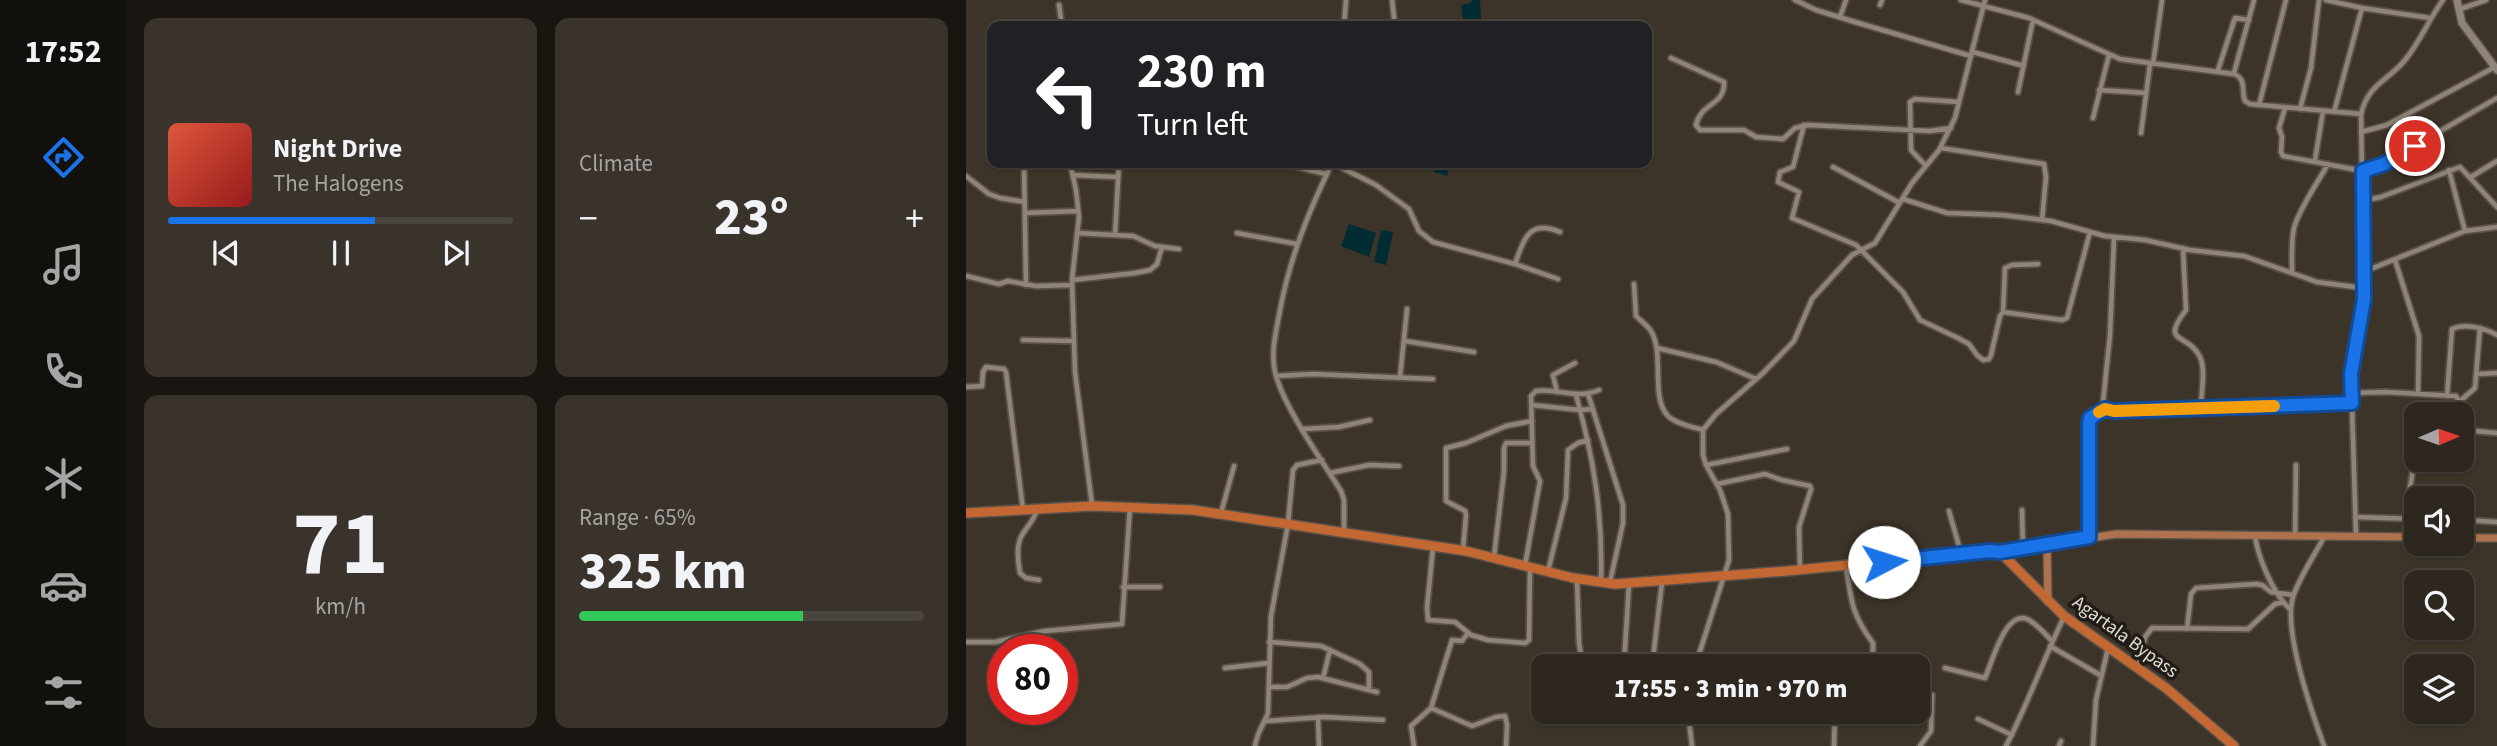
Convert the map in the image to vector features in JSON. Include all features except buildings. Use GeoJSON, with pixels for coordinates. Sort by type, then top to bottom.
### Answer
{"type":"FeatureCollection","features":[{"type":"Feature","properties":{"kind":"highway"},"geometry":{"type":"LineString","coordinates":[[966,513],[1093,506],[1172,508],[1344,531],[1462,551],[1577,579],[1629,584],[2000,552]]}},
{"type":"Feature","properties":{"kind":"highway","name":"Agartala Bypass"},"geometry":{"type":"LineString","coordinates":[[2000,552],[2064,616],[2181,700],[2234,746]]}},
{"type":"Feature","properties":{"kind":"main road"},"geometry":{"type":"LineString","coordinates":[[2000,552],[2116,534],[2404,537]]}},
{"type":"Feature","properties":{"kind":"main road"},"geometry":{"type":"LineString","coordinates":[[2474,538],[2497,538]]}},
{"type":"Feature","properties":{"kind":"main road"},"geometry":{"type":"LineString","coordinates":[[2047,543],[2048,602]]}},
{"type":"Feature","properties":{"kind":"street"},"geometry":{"type":"LineString","coordinates":[[1344,21],[1346,0]]}},
{"type":"Feature","properties":{"kind":"street"},"geometry":{"type":"LineString","coordinates":[[1392,0],[1394,21]]}},
{"type":"Feature","properties":{"kind":"street"},"geometry":{"type":"LineString","coordinates":[[1795,0],[1840,18],[2024,66]]}},
{"type":"Feature","properties":{"kind":"street"},"geometry":{"type":"LineString","coordinates":[[1840,18],[1846,0]]}},
{"type":"Feature","properties":{"kind":"street"},"geometry":{"type":"LineString","coordinates":[[1961,0],[2033,20],[2120,59],[2234,74],[2243,82],[2245,101],[2259,105],[2361,114]]}},
{"type":"Feature","properties":{"kind":"street"},"geometry":{"type":"LineString","coordinates":[[1699,654],[1730,561],[1730,524],[1725,503],[1703,455],[1703,430],[1716,414],[1794,341],[1817,292],[1847,259],[1875,243],[1941,148],[1959,102],[1985,0]]}},
{"type":"Feature","properties":{"kind":"street"},"geometry":{"type":"LineString","coordinates":[[2141,132],[2162,0]]}},
{"type":"Feature","properties":{"kind":"street"},"geometry":{"type":"LineString","coordinates":[[2234,74],[2254,0]]}},
{"type":"Feature","properties":{"kind":"street"},"geometry":{"type":"LineString","coordinates":[[2259,105],[2286,0]]}},
{"type":"Feature","properties":{"kind":"street"},"geometry":{"type":"LineString","coordinates":[[2300,109],[2311,68],[2319,0]]}},
{"type":"Feature","properties":{"kind":"street"},"geometry":{"type":"LineString","coordinates":[[2326,0],[2430,18]]}},
{"type":"Feature","properties":{"kind":"street"},"geometry":{"type":"LineString","coordinates":[[2356,536],[2351,374],[2364,299],[2361,114],[2364,101],[2374,88],[2404,62],[2443,0]]}},
{"type":"Feature","properties":{"kind":"street"},"geometry":{"type":"LineString","coordinates":[[2361,132],[2387,125],[2496,68],[2462,23],[2457,0]]}},
{"type":"Feature","properties":{"kind":"street"},"geometry":{"type":"LineString","coordinates":[[2459,9],[2486,0]]}},
{"type":"Feature","properties":{"kind":"street"},"geometry":{"type":"LineString","coordinates":[[1059,5],[1061,21]]}},
{"type":"Feature","properties":{"kind":"street"},"geometry":{"type":"LineString","coordinates":[[2334,112],[2361,8]]}},
{"type":"Feature","properties":{"kind":"street"},"geometry":{"type":"LineString","coordinates":[[2218,71],[2234,20],[2238,17],[2249,20]]}},
{"type":"Feature","properties":{"kind":"street"},"geometry":{"type":"LineString","coordinates":[[2018,92],[2033,20]]}},
{"type":"Feature","properties":{"kind":"street"},"geometry":{"type":"LineString","coordinates":[[2092,118],[2109,55]]}},
{"type":"Feature","properties":{"kind":"street"},"geometry":{"type":"LineString","coordinates":[[1671,58],[1724,82],[1720,98],[1701,111],[1696,125],[1700,130],[1744,130],[1756,137],[1778,139],[1804,125],[1936,131],[1951,128]]}},
{"type":"Feature","properties":{"kind":"street"},"geometry":{"type":"LineString","coordinates":[[2099,90],[2146,93]]}},
{"type":"Feature","properties":{"kind":"street"},"geometry":{"type":"LineString","coordinates":[[2285,108],[2279,128],[2283,143],[2281,152],[2288,158],[2315,160],[2363,171],[2384,164],[2497,98]]}},
{"type":"Feature","properties":{"kind":"street"},"geometry":{"type":"LineString","coordinates":[[1926,166],[1911,150],[1910,102],[1912,99],[1959,102]]}},
{"type":"Feature","properties":{"kind":"street"},"geometry":{"type":"LineString","coordinates":[[2315,160],[2323,111]]}},
{"type":"Feature","properties":{"kind":"street"},"geometry":{"type":"LineString","coordinates":[[1804,125],[1793,167],[1780,172],[1778,176],[1778,182],[1799,192],[1792,218],[1850,242],[1903,292],[1920,320],[1969,344],[1983,359],[1989,359],[1991,355],[2003,312],[2005,268],[2012,265],[2038,264]]}},
{"type":"Feature","properties":{"kind":"street"},"geometry":{"type":"LineString","coordinates":[[1941,148],[2045,164],[2042,220]]}},
{"type":"Feature","properties":{"kind":"street"},"geometry":{"type":"LineString","coordinates":[[2472,177],[2497,161]]}},
{"type":"Feature","properties":{"kind":"street"},"geometry":{"type":"LineString","coordinates":[[2292,272],[2295,225],[2328,164]]}},
{"type":"Feature","properties":{"kind":"street"},"geometry":{"type":"LineString","coordinates":[[1833,167],[1902,201],[1947,213],[2003,215],[2042,220],[2114,237],[2244,256],[2317,282],[2363,288]]}},
{"type":"Feature","properties":{"kind":"street"},"geometry":{"type":"LineString","coordinates":[[2362,201],[2381,197],[2460,167],[2497,207]]}},
{"type":"Feature","properties":{"kind":"street"},"geometry":{"type":"LineString","coordinates":[[1024,168],[1026,285]]}},
{"type":"Feature","properties":{"kind":"street"},"geometry":{"type":"LineString","coordinates":[[1071,168],[1078,211],[1072,283],[1075,372],[1093,506]]}},
{"type":"Feature","properties":{"kind":"street"},"geometry":{"type":"LineString","coordinates":[[1115,235],[1118,168]]}},
{"type":"Feature","properties":{"kind":"street"},"geometry":{"type":"LineString","coordinates":[[1302,168],[1326,174]]}},
{"type":"Feature","properties":{"kind":"street"},"geometry":{"type":"LineString","coordinates":[[1329,168],[1308,212],[1297,244],[1283,293],[1274,341],[1276,376],[1283,396],[1344,500],[1344,531]]}},
{"type":"Feature","properties":{"kind":"street"},"geometry":{"type":"LineString","coordinates":[[1342,168],[1376,185],[1409,209],[1419,231],[1433,242],[1515,264],[1558,279]]}},
{"type":"Feature","properties":{"kind":"street"},"geometry":{"type":"LineString","coordinates":[[2449,170],[2465,231]]}},
{"type":"Feature","properties":{"kind":"street"},"geometry":{"type":"LineString","coordinates":[[1073,175],[1117,177]]}},
{"type":"Feature","properties":{"kind":"street"},"geometry":{"type":"LineString","coordinates":[[966,176],[989,194],[1025,202]]}},
{"type":"Feature","properties":{"kind":"street"},"geometry":{"type":"LineString","coordinates":[[1025,213],[1078,211]]}},
{"type":"Feature","properties":{"kind":"street"},"geometry":{"type":"LineString","coordinates":[[1515,264],[1524,240],[1532,230],[1549,227],[1560,232]]}},
{"type":"Feature","properties":{"kind":"street"},"geometry":{"type":"LineString","coordinates":[[2363,272],[2465,231],[2497,227]]}},
{"type":"Feature","properties":{"kind":"street"},"geometry":{"type":"LineString","coordinates":[[2003,312],[2062,320],[2067,318],[2090,232]]}},
{"type":"Feature","properties":{"kind":"street"},"geometry":{"type":"LineString","coordinates":[[1077,233],[1133,236],[1146,243],[1178,249]]}},
{"type":"Feature","properties":{"kind":"street"},"geometry":{"type":"LineString","coordinates":[[1237,233],[1297,244]]}},
{"type":"Feature","properties":{"kind":"street"},"geometry":{"type":"LineString","coordinates":[[2105,409],[2103,402],[2110,335],[2114,237]]}},
{"type":"Feature","properties":{"kind":"street"},"geometry":{"type":"LineString","coordinates":[[966,276],[999,284],[1008,281],[1026,285],[1072,283],[1146,271],[1157,264],[1162,247]]}},
{"type":"Feature","properties":{"kind":"street"},"geometry":{"type":"LineString","coordinates":[[2183,248],[2186,310],[2175,325],[2174,331],[2191,345],[2201,360],[2201,408]]}},
{"type":"Feature","properties":{"kind":"street"},"geometry":{"type":"LineString","coordinates":[[2395,260],[2419,336],[2418,394]]}},
{"type":"Feature","properties":{"kind":"street"},"geometry":{"type":"LineString","coordinates":[[1634,284],[1636,316],[1653,334],[1657,348],[1660,397],[1664,409],[1673,419],[1703,430]]}},
{"type":"Feature","properties":{"kind":"street"},"geometry":{"type":"LineString","coordinates":[[1400,377],[1407,309]]}},
{"type":"Feature","properties":{"kind":"street"},"geometry":{"type":"LineString","coordinates":[[2352,393],[2447,396],[2456,397],[2459,402],[2475,388],[2480,328]]}},
{"type":"Feature","properties":{"kind":"street"},"geometry":{"type":"LineString","coordinates":[[2447,396],[2452,329],[2480,328],[2497,335]]}},
{"type":"Feature","properties":{"kind":"street"},"geometry":{"type":"LineString","coordinates":[[1023,340],[1074,341]]}},
{"type":"Feature","properties":{"kind":"street"},"geometry":{"type":"LineString","coordinates":[[1405,341],[1474,352]]}},
{"type":"Feature","properties":{"kind":"street"},"geometry":{"type":"LineString","coordinates":[[1657,348],[1716,362],[1756,379]]}},
{"type":"Feature","properties":{"kind":"street"},"geometry":{"type":"LineString","coordinates":[[1557,392],[1553,375],[1575,363]]}},
{"type":"Feature","properties":{"kind":"street"},"geometry":{"type":"LineString","coordinates":[[966,387],[982,386],[986,367],[1004,369],[1006,372],[1023,511]]}},
{"type":"Feature","properties":{"kind":"street"},"geometry":{"type":"LineString","coordinates":[[2477,374],[2497,373]]}},
{"type":"Feature","properties":{"kind":"street"},"geometry":{"type":"LineString","coordinates":[[1276,376],[1312,374],[1433,379]]}},
{"type":"Feature","properties":{"kind":"street"},"geometry":{"type":"LineString","coordinates":[[1433,547],[1428,620],[1455,622],[1468,633],[1488,640],[1528,642],[1527,566],[1540,481],[1533,466],[1531,396],[1536,391],[1576,395],[1599,390]]}},
{"type":"Feature","properties":{"kind":"street"},"geometry":{"type":"LineString","coordinates":[[1588,394],[1623,505],[1623,523],[1605,583]]}},
{"type":"Feature","properties":{"kind":"street"},"geometry":{"type":"LineString","coordinates":[[1576,395],[1598,488],[1605,583]]}},
{"type":"Feature","properties":{"kind":"street"},"geometry":{"type":"LineString","coordinates":[[2089,537],[2089,424],[2090,418],[2105,409],[2114,411],[2352,403]]}},
{"type":"Feature","properties":{"kind":"street"},"geometry":{"type":"LineString","coordinates":[[1532,405],[1593,410]]}},
{"type":"Feature","properties":{"kind":"street"},"geometry":{"type":"LineString","coordinates":[[1303,429],[1339,427],[1370,420]]}},
{"type":"Feature","properties":{"kind":"street"},"geometry":{"type":"LineString","coordinates":[[1462,551],[1466,515],[1465,511],[1446,501],[1446,448],[1466,443],[1506,426],[1532,421]]}},
{"type":"Feature","properties":{"kind":"street"},"geometry":{"type":"LineString","coordinates":[[2474,431],[2497,433]]}},
{"type":"Feature","properties":{"kind":"street"},"geometry":{"type":"LineString","coordinates":[[1548,572],[1566,498],[1568,450],[1588,440]]}},
{"type":"Feature","properties":{"kind":"street"},"geometry":{"type":"LineString","coordinates":[[1494,558],[1504,448],[1506,443],[1532,443]]}},
{"type":"Feature","properties":{"kind":"street"},"geometry":{"type":"LineString","coordinates":[[1706,465],[1787,449]]}},
{"type":"Feature","properties":{"kind":"street"},"geometry":{"type":"LineString","coordinates":[[1255,746],[1259,727],[1268,713],[1271,616],[1289,524],[1294,466],[1322,460]]}},
{"type":"Feature","properties":{"kind":"street"},"geometry":{"type":"LineString","coordinates":[[1330,473],[1369,465],[1399,466]]}},
{"type":"Feature","properties":{"kind":"street"},"geometry":{"type":"LineString","coordinates":[[2295,536],[2296,465]]}},
{"type":"Feature","properties":{"kind":"street"},"geometry":{"type":"LineString","coordinates":[[1221,514],[1234,466]]}},
{"type":"Feature","properties":{"kind":"street"},"geometry":{"type":"LineString","coordinates":[[1717,484],[1765,474],[1810,486],[1799,527],[1800,569]]}},
{"type":"Feature","properties":{"kind":"street"},"geometry":{"type":"LineString","coordinates":[[966,642],[995,642],[1076,627],[1120,625],[1130,507]]}},
{"type":"Feature","properties":{"kind":"street"},"geometry":{"type":"LineString","coordinates":[[1037,510],[1021,536],[1018,551],[1020,573],[1026,578],[1039,580]]}},
{"type":"Feature","properties":{"kind":"street"},"geometry":{"type":"LineString","coordinates":[[2022,510],[2023,549]]}},
{"type":"Feature","properties":{"kind":"street"},"geometry":{"type":"LineString","coordinates":[[1949,511],[1962,554]]}},
{"type":"Feature","properties":{"kind":"street"},"geometry":{"type":"LineString","coordinates":[[2355,517],[2404,518]]}},
{"type":"Feature","properties":{"kind":"street"},"geometry":{"type":"LineString","coordinates":[[2474,521],[2497,522]]}},
{"type":"Feature","properties":{"kind":"street"},"geometry":{"type":"LineString","coordinates":[[2255,535],[2259,556],[2278,594],[2290,609]]}},
{"type":"Feature","properties":{"kind":"street"},"geometry":{"type":"LineString","coordinates":[[2323,746],[2307,698],[2290,627],[2290,609],[2293,595],[2324,536]]}},
{"type":"Feature","properties":{"kind":"street"},"geometry":{"type":"LineString","coordinates":[[1846,566],[1857,618],[1861,628],[1874,643],[1872,654]]}},
{"type":"Feature","properties":{"kind":"street"},"geometry":{"type":"LineString","coordinates":[[1577,579],[1581,654]]}},
{"type":"Feature","properties":{"kind":"street"},"geometry":{"type":"LineString","coordinates":[[1654,654],[1662,582]]}},
{"type":"Feature","properties":{"kind":"street"},"geometry":{"type":"LineString","coordinates":[[1625,654],[1629,584]]}},
{"type":"Feature","properties":{"kind":"street"},"geometry":{"type":"LineString","coordinates":[[2187,629],[2190,594],[2196,588],[2256,584],[2278,594],[2293,595]]}},
{"type":"Feature","properties":{"kind":"street"},"geometry":{"type":"LineString","coordinates":[[1123,587],[1160,587]]}},
{"type":"Feature","properties":{"kind":"street"},"geometry":{"type":"LineString","coordinates":[[2138,668],[2145,637],[2152,628],[2248,629],[2275,604],[2283,602]]}},
{"type":"Feature","properties":{"kind":"street"},"geometry":{"type":"LineString","coordinates":[[2008,746],[2064,616]]}},
{"type":"Feature","properties":{"kind":"street"},"geometry":{"type":"LineString","coordinates":[[1945,668],[1985,678],[2007,627],[2017,618],[2024,617],[2051,643],[2101,674]]}},
{"type":"Feature","properties":{"kind":"street"},"geometry":{"type":"LineString","coordinates":[[1414,746],[1411,726],[1431,708],[1452,640],[1462,641],[1468,633]]}},
{"type":"Feature","properties":{"kind":"street"},"geometry":{"type":"LineString","coordinates":[[1269,642],[1312,644],[1330,650],[1367,668],[1370,676],[1369,690]]}},
{"type":"Feature","properties":{"kind":"street"},"geometry":{"type":"LineString","coordinates":[[2093,746],[2097,692],[2108,648]]}},
{"type":"Feature","properties":{"kind":"street"},"geometry":{"type":"LineString","coordinates":[[1323,678],[1330,650]]}},
{"type":"Feature","properties":{"kind":"street"},"geometry":{"type":"LineString","coordinates":[[1225,668],[1269,663]]}},
{"type":"Feature","properties":{"kind":"street"},"geometry":{"type":"LineString","coordinates":[[1269,687],[1287,687],[1307,678],[1323,678],[1377,692]]}},
{"type":"Feature","properties":{"kind":"street"},"geometry":{"type":"LineString","coordinates":[[1920,746],[1931,731],[1932,695]]}},
{"type":"Feature","properties":{"kind":"street"},"geometry":{"type":"LineString","coordinates":[[1431,708],[1472,726],[1505,716],[1506,746]]}},
{"type":"Feature","properties":{"kind":"street"},"geometry":{"type":"LineString","coordinates":[[1265,721],[1318,717],[1383,720]]}},
{"type":"Feature","properties":{"kind":"street"},"geometry":{"type":"LineString","coordinates":[[1318,717],[1319,746]]}},
{"type":"Feature","properties":{"kind":"street"},"geometry":{"type":"LineString","coordinates":[[1978,719],[2012,735]]}},
{"type":"Feature","properties":{"kind":"street"},"geometry":{"type":"LineString","coordinates":[[1689,724],[1692,746]]}},
{"type":"Feature","properties":{"kind":"street"},"geometry":{"type":"LineString","coordinates":[[1834,746],[1835,724]]}},
{"type":"Feature","properties":{"kind":"water"},"geometry":{"type":"Polygon","coordinates":[[[1472,0],[1480,0],[1481,20],[1463,21],[1461,5],[1471,3],[1472,0]]]}},
{"type":"Feature","properties":{"kind":"water"},"geometry":{"type":"Polygon","coordinates":[[[1432,168],[1449,168],[1447,176],[1434,172],[1432,168]]]}},
{"type":"Feature","properties":{"kind":"water"},"geometry":{"type":"Polygon","coordinates":[[[1349,224],[1376,233],[1369,257],[1341,246],[1349,224]]]}},
{"type":"Feature","properties":{"kind":"water"},"geometry":{"type":"Polygon","coordinates":[[[1381,230],[1393,232],[1386,265],[1374,262],[1381,230]]]}},
{"type":"Feature","properties":{"kind":"slow traffic"},"geometry":{"type":"LineString","coordinates":[[2099,412],[2105,409],[2114,411],[2274,406]]}},
{"type":"Feature","properties":{"kind":"route"},"geometry":{"type":"LineString","coordinates":[[1884,562],[2000,552],[2089,537],[2089,424],[2090,418],[2105,409],[2114,411],[2352,403],[2351,374],[2364,299],[2363,171],[2384,164],[2415,146]]}}]}
